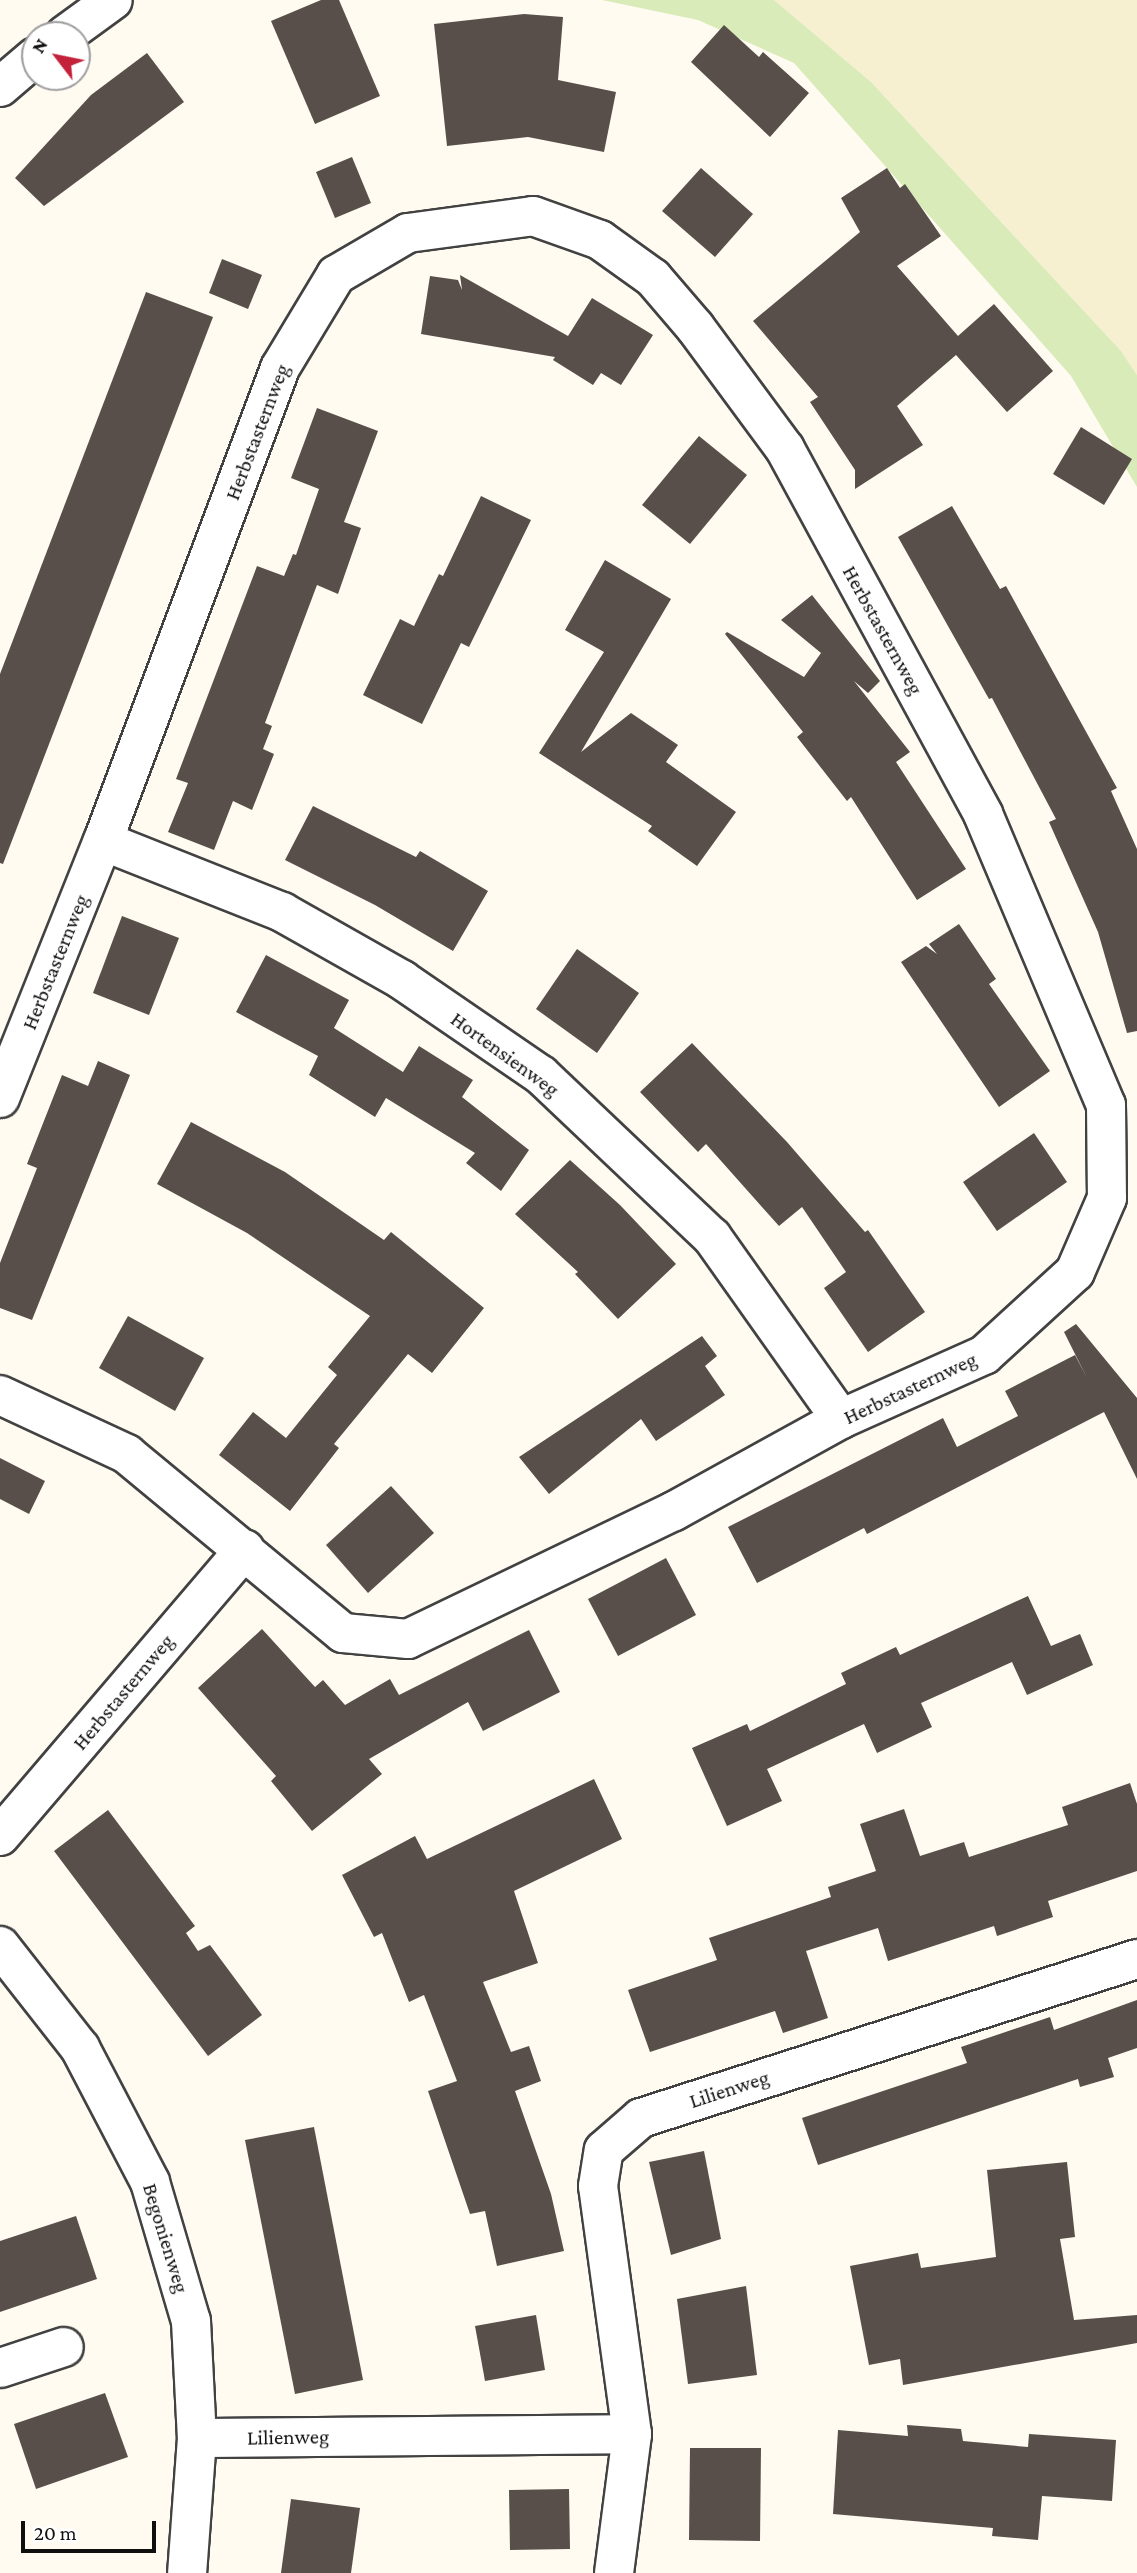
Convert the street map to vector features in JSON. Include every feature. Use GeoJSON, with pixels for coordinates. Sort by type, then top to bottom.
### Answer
{"type":"FeatureCollection","features":[{"type":"Feature","properties":{"kind":"street"},"geometry":{"type":"LineString","coordinates":[[84,21],[113,0]]}},
{"type":"Feature","properties":{"kind":"street"},"geometry":{"type":"LineString","coordinates":[[0,87],[21,69]]}},
{"type":"Feature","properties":{"kind":"street","name":"Herbstasternweg"},"geometry":{"type":"LineString","coordinates":[[0,1098],[103,841],[280,368],[336,275],[408,233],[533,216],[600,240],[653,278],[695,327],[785,449],[983,814],[1106,1105],[1107,1198],[1075,1272],[984,1354],[841,1419],[674,1511],[408,1640],[343,1633],[245,1549],[127,1454],[0,1395]]}},
{"type":"Feature","properties":{"kind":"street","name":"Hortensienweg"},"geometry":{"type":"LineString","coordinates":[[103,841],[282,912],[402,980],[541,1075],[712,1237],[841,1419]]}},
{"type":"Feature","properties":{"kind":"street","name":"Herbstasternweg"},"geometry":{"type":"LineString","coordinates":[[0,1836],[245,1549]]}},
{"type":"Feature","properties":{"kind":"street","name":"Begonienweg"},"geometry":{"type":"LineString","coordinates":[[0,1946],[80,2048],[150,2182],[191,2321],[197,2438],[187,2573]]}},
{"type":"Feature","properties":{"kind":"street","name":"Lilienweg"},"geometry":{"type":"LineString","coordinates":[[614,2573],[632,2434],[598,2186],[604,2150],[641,2118],[1137,1959]]}},
{"type":"Feature","properties":{"kind":"street"},"geometry":{"type":"LineString","coordinates":[[0,2368],[64,2347]]}},
{"type":"Feature","properties":{"kind":"street","name":"Lilienweg"},"geometry":{"type":"LineString","coordinates":[[197,2438],[632,2434]]}},
{"type":"Feature","properties":{"kind":"shaded area"},"geometry":{"type":"Polygon","coordinates":[[[774,0],[1137,0],[1137,375],[1121,351],[871,82],[774,0]]]}},
{"type":"Feature","properties":{"kind":"green space"},"geometry":{"type":"Polygon","coordinates":[[[602,0],[774,0],[871,82],[1121,351],[1137,375],[1137,487],[1071,376],[794,63],[698,20],[602,0]]]}},
{"type":"Feature","properties":{"kind":"building"},"geometry":{"type":"Polygon","coordinates":[[[321,0],[339,0],[380,96],[315,124],[271,21],[321,0]]]}},
{"type":"Feature","properties":{"kind":"building"},"geometry":{"type":"Polygon","coordinates":[[[524,14],[563,17],[558,80],[616,92],[604,152],[528,137],[447,146],[434,24],[524,14]]]}},
{"type":"Feature","properties":{"kind":"building"},"geometry":{"type":"Polygon","coordinates":[[[724,25],[759,57],[763,52],[809,93],[770,137],[691,62],[724,25]]]}},
{"type":"Feature","properties":{"kind":"building"},"geometry":{"type":"Polygon","coordinates":[[[147,53],[184,102],[44,206],[15,178],[91,95],[147,53]]]}},
{"type":"Feature","properties":{"kind":"building"},"geometry":{"type":"Polygon","coordinates":[[[352,157],[371,203],[335,218],[316,172],[352,157]]]}},
{"type":"Feature","properties":{"kind":"building"},"geometry":{"type":"Polygon","coordinates":[[[701,168],[753,214],[715,257],[662,211],[701,168]]]}},
{"type":"Feature","properties":{"kind":"building"},"geometry":{"type":"Polygon","coordinates":[[[887,168],[900,188],[905,184],[941,236],[897,266],[958,336],[994,304],[1053,371],[1007,412],[956,355],[897,406],[923,445],[855,489],[855,470],[810,402],[818,397],[753,321],[860,232],[841,198],[887,168]]]}},
{"type":"Feature","properties":{"kind":"building"},"geometry":{"type":"Polygon","coordinates":[[[222,259],[262,275],[248,309],[209,293],[222,259]]]}},
{"type":"Feature","properties":{"kind":"building"},"geometry":{"type":"Polygon","coordinates":[[[460,275],[568,336],[592,298],[653,335],[621,385],[601,373],[593,385],[553,360],[555,357],[421,334],[430,276],[458,280],[462,290],[460,275]]]}},
{"type":"Feature","properties":{"kind":"building"},"geometry":{"type":"Polygon","coordinates":[[[146,292],[213,317],[3,864],[0,863],[0,674],[146,292]]]}},
{"type":"Feature","properties":{"kind":"building"},"geometry":{"type":"Polygon","coordinates":[[[317,408],[378,431],[344,522],[361,528],[338,594],[317,585],[265,723],[272,726],[263,749],[274,754],[252,810],[233,801],[214,850],[168,832],[188,783],[176,779],[257,566],[284,576],[293,554],[296,555],[319,489],[291,478],[317,408]]]}},
{"type":"Feature","properties":{"kind":"building"},"geometry":{"type":"Polygon","coordinates":[[[1081,427],[1132,459],[1104,505],[1053,474],[1081,427]]]}},
{"type":"Feature","properties":{"kind":"building"},"geometry":{"type":"Polygon","coordinates":[[[699,436],[747,475],[690,544],[642,505],[699,436]]]}},
{"type":"Feature","properties":{"kind":"building"},"geometry":{"type":"Polygon","coordinates":[[[481,496],[531,520],[469,647],[461,643],[422,724],[363,695],[400,619],[414,626],[439,574],[443,576],[481,496]]]}},
{"type":"Feature","properties":{"kind":"building"},"geometry":{"type":"Polygon","coordinates":[[[952,506],[1000,589],[1006,586],[1117,788],[1111,791],[1137,849],[1137,1031],[1127,1033],[1098,932],[1049,822],[1056,819],[992,698],[989,699],[898,537],[952,506]]]}},
{"type":"Feature","properties":{"kind":"building"},"geometry":{"type":"Polygon","coordinates":[[[605,560],[671,599],[581,752],[631,713],[678,745],[666,762],[736,812],[697,866],[648,831],[652,826],[539,753],[604,652],[565,630],[605,560]]]}},
{"type":"Feature","properties":{"kind":"building"},"geometry":{"type":"Polygon","coordinates":[[[812,595],[880,681],[868,693],[854,681],[910,752],[896,762],[966,869],[917,900],[851,797],[847,801],[797,737],[803,732],[725,634],[727,632],[804,677],[821,653],[781,620],[812,595]]]}},
{"type":"Feature","properties":{"kind":"building"},"geometry":{"type":"Polygon","coordinates":[[[313,806],[416,857],[420,851],[488,891],[453,951],[375,905],[285,860],[313,806]]]}},
{"type":"Feature","properties":{"kind":"building"},"geometry":{"type":"Polygon","coordinates":[[[122,916],[179,938],[149,1015],[93,993],[122,916]]]}},
{"type":"Feature","properties":{"kind":"building"},"geometry":{"type":"Polygon","coordinates":[[[959,924],[996,979],[989,984],[1050,1071],[999,1107],[901,962],[926,946],[937,954],[929,944],[959,924]]]}},
{"type":"Feature","properties":{"kind":"building"},"geometry":{"type":"Polygon","coordinates":[[[577,949],[639,993],[597,1053],[536,1009],[577,949]]]}},
{"type":"Feature","properties":{"kind":"building"},"geometry":{"type":"Polygon","coordinates":[[[266,955],[349,1000],[334,1028],[403,1072],[419,1046],[473,1080],[462,1097],[529,1150],[501,1191],[466,1163],[475,1153],[386,1098],[375,1117],[309,1075],[318,1056],[236,1012],[266,955]]]}},
{"type":"Feature","properties":{"kind":"building"},"geometry":{"type":"Polygon","coordinates":[[[692,1043],[787,1142],[865,1232],[868,1230],[925,1312],[868,1352],[824,1288],[846,1272],[802,1207],[779,1226],[706,1144],[698,1152],[640,1092],[692,1043]]]}},
{"type":"Feature","properties":{"kind":"building"},"geometry":{"type":"Polygon","coordinates":[[[98,1061],[130,1075],[32,1320],[0,1308],[0,1263],[37,1168],[27,1164],[62,1075],[88,1086],[98,1061]]]}},
{"type":"Feature","properties":{"kind":"building"},"geometry":{"type":"Polygon","coordinates":[[[191,1122],[285,1172],[384,1240],[391,1232],[484,1308],[432,1373],[408,1354],[334,1444],[339,1448],[290,1511],[219,1455],[253,1412],[286,1438],[337,1375],[328,1367],[370,1316],[247,1233],[157,1184],[191,1122]]]}},
{"type":"Feature","properties":{"kind":"building"},"geometry":{"type":"Polygon","coordinates":[[[1034,1133],[1067,1182],[997,1231],[963,1182],[1034,1133]]]}},
{"type":"Feature","properties":{"kind":"building"},"geometry":{"type":"Polygon","coordinates":[[[570,1160],[620,1205],[676,1264],[618,1319],[575,1274],[578,1272],[515,1214],[570,1160]]]}},
{"type":"Feature","properties":{"kind":"building"},"geometry":{"type":"Polygon","coordinates":[[[128,1316],[204,1358],[175,1411],[99,1368],[128,1316]]]}},
{"type":"Feature","properties":{"kind":"building"},"geometry":{"type":"Polygon","coordinates":[[[1076,1324],[1137,1398],[1137,1479],[1104,1412],[867,1534],[864,1528],[757,1583],[728,1527],[943,1418],[957,1447],[1018,1416],[1005,1391],[1075,1355],[1087,1378],[1064,1332],[1076,1324]]]}},
{"type":"Feature","properties":{"kind":"building"},"geometry":{"type":"Polygon","coordinates":[[[702,1336],[717,1356],[705,1366],[725,1395],[656,1441],[641,1419],[549,1494],[519,1457],[702,1336]]]}},
{"type":"Feature","properties":{"kind":"building"},"geometry":{"type":"Polygon","coordinates":[[[0,1458],[45,1481],[29,1514],[0,1499],[0,1458]]]}},
{"type":"Feature","properties":{"kind":"building"},"geometry":{"type":"Polygon","coordinates":[[[391,1486],[434,1533],[368,1593],[326,1545],[391,1486]]]}},
{"type":"Feature","properties":{"kind":"building"},"geometry":{"type":"Polygon","coordinates":[[[666,1558],[696,1615],[618,1656],[588,1599],[666,1558]]]}},
{"type":"Feature","properties":{"kind":"building"},"geometry":{"type":"Polygon","coordinates":[[[1028,1596],[1051,1646],[1080,1634],[1093,1665],[1027,1695],[1012,1662],[921,1703],[932,1727],[877,1753],[864,1724],[767,1769],[782,1801],[727,1826],[692,1748],[747,1724],[750,1731],[846,1684],[841,1673],[896,1647],[900,1655],[1028,1596]]]}},
{"type":"Feature","properties":{"kind":"building"},"geometry":{"type":"Polygon","coordinates":[[[262,1629],[315,1687],[323,1680],[345,1705],[390,1679],[399,1695],[529,1630],[560,1692],[483,1731],[468,1702],[369,1759],[382,1774],[312,1831],[271,1781],[276,1776],[198,1688],[262,1629]]]}},
{"type":"Feature","properties":{"kind":"building"},"geometry":{"type":"Polygon","coordinates":[[[594,1779],[622,1839],[514,1891],[538,1963],[483,1982],[511,2052],[529,2046],[541,2081],[515,2091],[551,2194],[564,2251],[497,2266],[485,2211],[470,2214],[428,2091],[457,2081],[424,1995],[409,2002],[382,1933],[374,1937],[342,1875],[415,1836],[427,1859],[594,1779]]]}},
{"type":"Feature","properties":{"kind":"building"},"geometry":{"type":"Polygon","coordinates":[[[1130,1783],[1137,1804],[1137,1871],[1048,1901],[1053,1917],[997,1936],[994,1926],[888,1961],[878,1928],[806,1951],[828,2018],[783,2033],[775,2011],[650,2052],[628,1990],[717,1960],[709,1938],[831,1897],[828,1887],[876,1871],[860,1824],[904,1809],[920,1856],[964,1842],[969,1857],[1068,1825],[1062,1807],[1130,1783]]]}},
{"type":"Feature","properties":{"kind":"building"},"geometry":{"type":"Polygon","coordinates":[[[108,1810],[195,1926],[186,1933],[198,1951],[210,1945],[262,2015],[208,2056],[54,1851],[108,1810]]]}},
{"type":"Feature","properties":{"kind":"building"},"geometry":{"type":"Polygon","coordinates":[[[1137,2000],[1137,2048],[1108,2058],[1114,2077],[1080,2087],[1078,2079],[818,2165],[802,2118],[967,2063],[961,2047],[1050,2017],[1054,2030],[1137,2000]]]}},
{"type":"Feature","properties":{"kind":"building"},"geometry":{"type":"Polygon","coordinates":[[[314,2127],[363,2380],[295,2394],[245,2140],[314,2127]]]}},
{"type":"Feature","properties":{"kind":"building"},"geometry":{"type":"Polygon","coordinates":[[[704,2151],[721,2239],[671,2255],[649,2162],[704,2151]]]}},
{"type":"Feature","properties":{"kind":"building"},"geometry":{"type":"Polygon","coordinates":[[[1067,2162],[1075,2237],[1060,2239],[1074,2320],[1137,2315],[1137,2343],[903,2385],[900,2359],[869,2365],[850,2266],[918,2253],[921,2268],[996,2257],[987,2170],[1067,2162]]]}},
{"type":"Feature","properties":{"kind":"building"},"geometry":{"type":"Polygon","coordinates":[[[76,2216],[97,2279],[0,2312],[0,2241],[76,2216]]]}},
{"type":"Feature","properties":{"kind":"building"},"geometry":{"type":"Polygon","coordinates":[[[746,2286],[757,2375],[688,2384],[677,2299],[746,2286]]]}},
{"type":"Feature","properties":{"kind":"building"},"geometry":{"type":"Polygon","coordinates":[[[536,2315],[545,2370],[485,2381],[475,2326],[536,2315]]]}},
{"type":"Feature","properties":{"kind":"building"},"geometry":{"type":"Polygon","coordinates":[[[105,2393],[128,2457],[36,2489],[14,2424],[105,2393]]]}},
{"type":"Feature","properties":{"kind":"building"},"geometry":{"type":"Polygon","coordinates":[[[907,2425],[961,2429],[963,2441],[1028,2447],[1029,2434],[1116,2440],[1112,2501],[1042,2496],[1038,2540],[992,2536],[993,2528],[833,2514],[838,2430],[908,2436],[907,2425]]]}},
{"type":"Feature","properties":{"kind":"building"},"geometry":{"type":"Polygon","coordinates":[[[690,2448],[761,2448],[760,2541],[689,2540],[690,2448]]]}},
{"type":"Feature","properties":{"kind":"building"},"geometry":{"type":"Polygon","coordinates":[[[569,2489],[570,2549],[510,2550],[509,2490],[569,2489]]]}},
{"type":"Feature","properties":{"kind":"building"},"geometry":{"type":"Polygon","coordinates":[[[291,2499],[360,2508],[351,2573],[281,2573],[291,2499]]]}}]}
